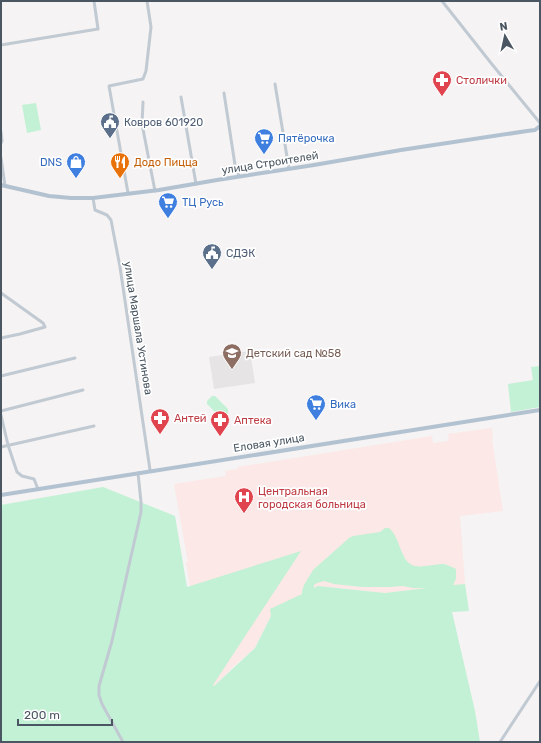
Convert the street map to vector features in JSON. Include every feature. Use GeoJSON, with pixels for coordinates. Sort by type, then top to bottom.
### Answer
{"type":"FeatureCollection","features":[{"type":"Feature","properties":{"kind":"main road","name":"улица Строителей"},"geometry":{"type":"LineString","coordinates":[[3,186],[49,196],[93,198],[155,191],[401,150],[527,132],[535,130],[540,126]]}},
{"type":"Feature","properties":{"kind":"main road","name":"Еловая улица"},"geometry":{"type":"LineString","coordinates":[[1,494],[540,410]]}},
{"type":"Feature","properties":{"kind":"street"},"geometry":{"type":"LineString","coordinates":[[1,45],[98,29],[94,1]]}},
{"type":"Feature","properties":{"kind":"street"},"geometry":{"type":"LineString","coordinates":[[128,193],[109,86],[143,79],[146,70],[151,27],[148,1]]}},
{"type":"Feature","properties":{"kind":"street"},"geometry":{"type":"LineString","coordinates":[[442,1],[540,122]]}},
{"type":"Feature","properties":{"kind":"street"},"geometry":{"type":"LineString","coordinates":[[275,84],[289,169]]}},
{"type":"Feature","properties":{"kind":"street"},"geometry":{"type":"LineString","coordinates":[[224,93],[235,165],[239,176]]}},
{"type":"Feature","properties":{"kind":"street"},"geometry":{"type":"LineString","coordinates":[[181,97],[196,184]]}},
{"type":"Feature","properties":{"kind":"street"},"geometry":{"type":"LineString","coordinates":[[143,102],[142,124],[155,191]]}},
{"type":"Feature","properties":{"kind":"street"},"geometry":{"type":"LineString","coordinates":[[1,132],[1,143]]}},
{"type":"Feature","properties":{"kind":"street"},"geometry":{"type":"LineString","coordinates":[[1,158],[3,186]]}},
{"type":"Feature","properties":{"kind":"street","name":"улица Маршала Устинова"},"geometry":{"type":"LineString","coordinates":[[93,198],[95,210],[108,215],[111,220],[120,267],[150,470]]}},
{"type":"Feature","properties":{"kind":"street"},"geometry":{"type":"LineString","coordinates":[[1,293],[43,323],[45,327],[1,338]]}},
{"type":"Feature","properties":{"kind":"street"},"geometry":{"type":"LineString","coordinates":[[1,376],[76,358]]}},
{"type":"Feature","properties":{"kind":"street"},"geometry":{"type":"LineString","coordinates":[[1,411],[83,390]]}},
{"type":"Feature","properties":{"kind":"street"},"geometry":{"type":"LineString","coordinates":[[1,415],[8,445],[17,472],[22,476],[34,478],[38,489]]}},
{"type":"Feature","properties":{"kind":"street"},"geometry":{"type":"LineString","coordinates":[[1,447],[94,426]]}},
{"type":"Feature","properties":{"kind":"street"},"geometry":{"type":"LineString","coordinates":[[123,742],[102,704],[99,695],[99,686],[112,641],[141,512],[137,472]]}},
{"type":"Feature","properties":{"kind":"street"},"geometry":{"type":"LineString","coordinates":[[500,742],[540,682]]}},
{"type":"Feature","properties":{"kind":"shaded area","name":"Детский сад №58"},"geometry":{"type":"Polygon","coordinates":[[[250,351],[255,383],[214,389],[209,357],[250,351]]]}},
{"type":"Feature","properties":{"kind":"shaded area"},"geometry":{"type":"Polygon","coordinates":[[[492,428],[492,439],[503,511],[460,516],[465,584],[385,593],[318,586],[271,616],[255,648],[214,686],[207,683],[174,484],[226,476],[225,471],[238,469],[238,467],[432,436],[433,443],[449,441],[448,434],[492,428]]]}},
{"type":"Feature","properties":{"kind":"green space"},"geometry":{"type":"Polygon","coordinates":[[[36,103],[41,130],[27,133],[22,105],[36,103]]]}},
{"type":"Feature","properties":{"kind":"green space"},"geometry":{"type":"Polygon","coordinates":[[[540,366],[540,407],[511,412],[508,384],[533,380],[531,367],[540,366]]]}},
{"type":"Feature","properties":{"kind":"green space"},"geometry":{"type":"Polygon","coordinates":[[[212,396],[215,396],[228,409],[228,413],[224,418],[220,417],[207,404],[207,401],[212,396]]]}},
{"type":"Feature","properties":{"kind":"green space"},"geometry":{"type":"Polygon","coordinates":[[[103,487],[175,516],[187,587],[301,551],[213,685],[214,686],[255,648],[271,616],[270,609],[302,594],[304,585],[313,570],[349,538],[353,536],[380,532],[385,528],[389,528],[396,537],[405,558],[412,565],[447,565],[456,569],[456,579],[453,585],[465,584],[469,611],[452,612],[475,711],[480,742],[1,742],[1,505],[103,487]],[[324,581],[314,585],[314,588],[318,586],[385,593],[427,588],[403,586],[362,587],[334,584],[324,581]]]}},
{"type":"Feature","properties":{"kind":"place","name":"Столички"},"geometry":{"type":"Point","coordinates":[442,97]}},
{"type":"Feature","properties":{"kind":"place","name":"Ковров 601920"},"geometry":{"type":"Point","coordinates":[110,139]}},
{"type":"Feature","properties":{"kind":"place","name":"Пятёрочка"},"geometry":{"type":"Point","coordinates":[264,155]}},
{"type":"Feature","properties":{"kind":"place","name":"DNS"},"geometry":{"type":"Point","coordinates":[76,179]}},
{"type":"Feature","properties":{"kind":"place","name":"Додо Пицца"},"geometry":{"type":"Point","coordinates":[120,179]}},
{"type":"Feature","properties":{"kind":"place","name":"ТЦ Русь"},"geometry":{"type":"Point","coordinates":[168,219]}},
{"type":"Feature","properties":{"kind":"place","name":"СДЭК"},"geometry":{"type":"Point","coordinates":[212,270]}},
{"type":"Feature","properties":{"kind":"place","name":"Детский сад №58"},"geometry":{"type":"Point","coordinates":[232,370]}},
{"type":"Feature","properties":{"kind":"place","name":"Вика"},"geometry":{"type":"Point","coordinates":[316,421]}},
{"type":"Feature","properties":{"kind":"place","name":"Антей"},"geometry":{"type":"Point","coordinates":[160,435]}},
{"type":"Feature","properties":{"kind":"place","name":"Аптека"},"geometry":{"type":"Point","coordinates":[220,437]}},
{"type":"Feature","properties":{"kind":"place","name":"Центральная городская больница"},"geometry":{"type":"Point","coordinates":[244,514]}}]}
